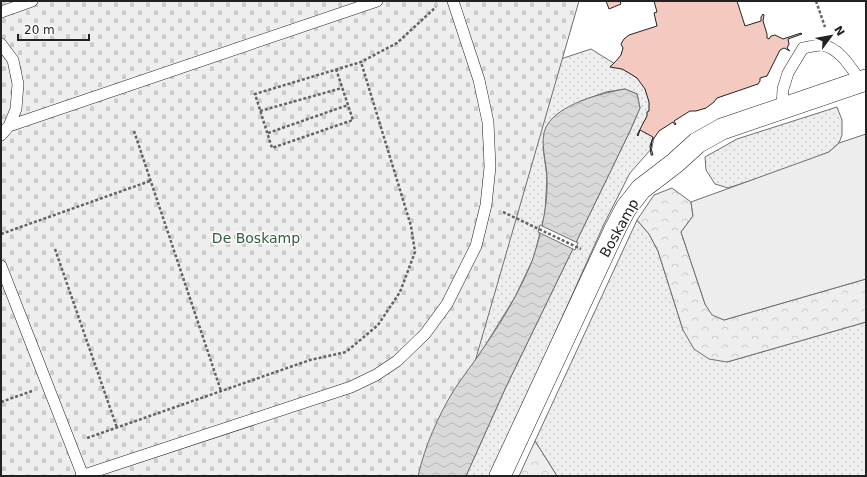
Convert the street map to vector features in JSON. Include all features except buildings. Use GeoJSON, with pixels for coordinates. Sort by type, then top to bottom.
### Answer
{"type":"FeatureCollection","features":[{"type":"Feature","properties":{"kind":"street","name":"Boskamp"},"geometry":{"type":"LineString","coordinates":[[500,476],[615,229],[626,208],[641,190],[697,143],[722,129],[864,81]]}},
{"type":"Feature","properties":{"kind":"lane"},"geometry":{"type":"LineString","coordinates":[[1,12],[32,1]]}},
{"type":"Feature","properties":{"kind":"lane"},"geometry":{"type":"LineString","coordinates":[[9,126],[377,1]]}},
{"type":"Feature","properties":{"kind":"lane"},"geometry":{"type":"LineString","coordinates":[[1,266],[82,476],[351,387],[376,375],[397,361],[425,334],[446,304],[476,246],[486,205],[490,167],[488,122],[479,80],[453,1]]}},
{"type":"Feature","properties":{"kind":"lane"},"geometry":{"type":"LineString","coordinates":[[1,44],[13,60],[18,84],[16,109],[9,126],[1,135]]}},
{"type":"Feature","properties":{"kind":"lane"},"geometry":{"type":"LineString","coordinates":[[782,108],[783,89],[788,73],[802,48],[820,45],[829,47],[843,58],[864,81]]}},
{"type":"Feature","properties":{"kind":"path"},"geometry":{"type":"LineString","coordinates":[[816,1],[827,32],[829,47]]}},
{"type":"Feature","properties":{"kind":"path"},"geometry":{"type":"LineString","coordinates":[[336,70],[353,120],[272,148],[255,94],[361,62],[397,43],[440,4]]}},
{"type":"Feature","properties":{"kind":"path"},"geometry":{"type":"LineString","coordinates":[[70,444],[220,390],[310,360],[346,352],[378,325],[400,292],[415,252],[411,226],[361,62]]}},
{"type":"Feature","properties":{"kind":"path"},"geometry":{"type":"LineString","coordinates":[[260,111],[343,88]]}},
{"type":"Feature","properties":{"kind":"path"},"geometry":{"type":"LineString","coordinates":[[268,134],[348,105]]}},
{"type":"Feature","properties":{"kind":"path"},"geometry":{"type":"LineString","coordinates":[[134,131],[220,390]]}},
{"type":"Feature","properties":{"kind":"path"},"geometry":{"type":"LineString","coordinates":[[1,234],[150,181]]}},
{"type":"Feature","properties":{"kind":"path"},"geometry":{"type":"LineString","coordinates":[[486,205],[582,250]]}},
{"type":"Feature","properties":{"kind":"path"},"geometry":{"type":"LineString","coordinates":[[55,249],[117,428]]}},
{"type":"Feature","properties":{"kind":"path"},"geometry":{"type":"LineString","coordinates":[[1,402],[48,386]]}},
{"type":"Feature","properties":{"kind":"green space","name":"De Boskamp"},"geometry":{"type":"Polygon","coordinates":[[[1,1],[579,1],[442,476],[1,476],[1,1]]]}},
{"type":"Feature","properties":{"kind":"green space"},"geometry":{"type":"Polygon","coordinates":[[[591,49],[647,84],[659,107],[652,148],[630,173],[604,224],[491,476],[466,476],[505,389],[640,108],[637,94],[625,89],[606,92],[581,101],[555,116],[543,147],[547,177],[545,213],[534,257],[515,297],[483,349],[454,390],[491,82],[591,49]]]}},
{"type":"Feature","properties":{"kind":"green space"},"geometry":{"type":"Polygon","coordinates":[[[837,107],[842,120],[842,135],[839,143],[829,152],[786,169],[728,188],[715,184],[706,170],[705,157],[737,139],[837,107]]]}},
{"type":"Feature","properties":{"kind":"green space"},"geometry":{"type":"Polygon","coordinates":[[[672,188],[691,202],[693,216],[681,232],[705,304],[713,315],[724,320],[866,279],[866,322],[727,362],[709,359],[694,349],[683,330],[658,251],[649,234],[637,220],[654,195],[672,188]]]}},
{"type":"Feature","properties":{"kind":"green space"},"geometry":{"type":"Polygon","coordinates":[[[637,220],[649,234],[658,251],[683,330],[727,362],[866,322],[866,476],[557,476],[535,441],[637,220]]]}},
{"type":"Feature","properties":{"kind":"green space"},"geometry":{"type":"Polygon","coordinates":[[[535,441],[557,476],[519,476],[535,441]]]}},
{"type":"Feature","properties":{"kind":"shaded area"},"geometry":{"type":"Polygon","coordinates":[[[866,134],[866,279],[724,320],[712,315],[705,304],[681,232],[693,216],[691,202],[829,152],[839,143],[866,134]]]}},
{"type":"Feature","properties":{"kind":"water"},"geometry":{"type":"Polygon","coordinates":[[[625,89],[637,94],[640,108],[505,389],[466,476],[418,476],[428,442],[443,410],[454,390],[505,315],[532,261],[542,227],[547,197],[547,172],[543,146],[546,127],[560,112],[570,106],[605,93],[625,89]]]}},
{"type":"Feature","properties":{"kind":"pier"},"geometry":{"type":"Polygon","coordinates":[[[540,225],[578,243],[575,250],[538,232],[540,225]]]}}]}
